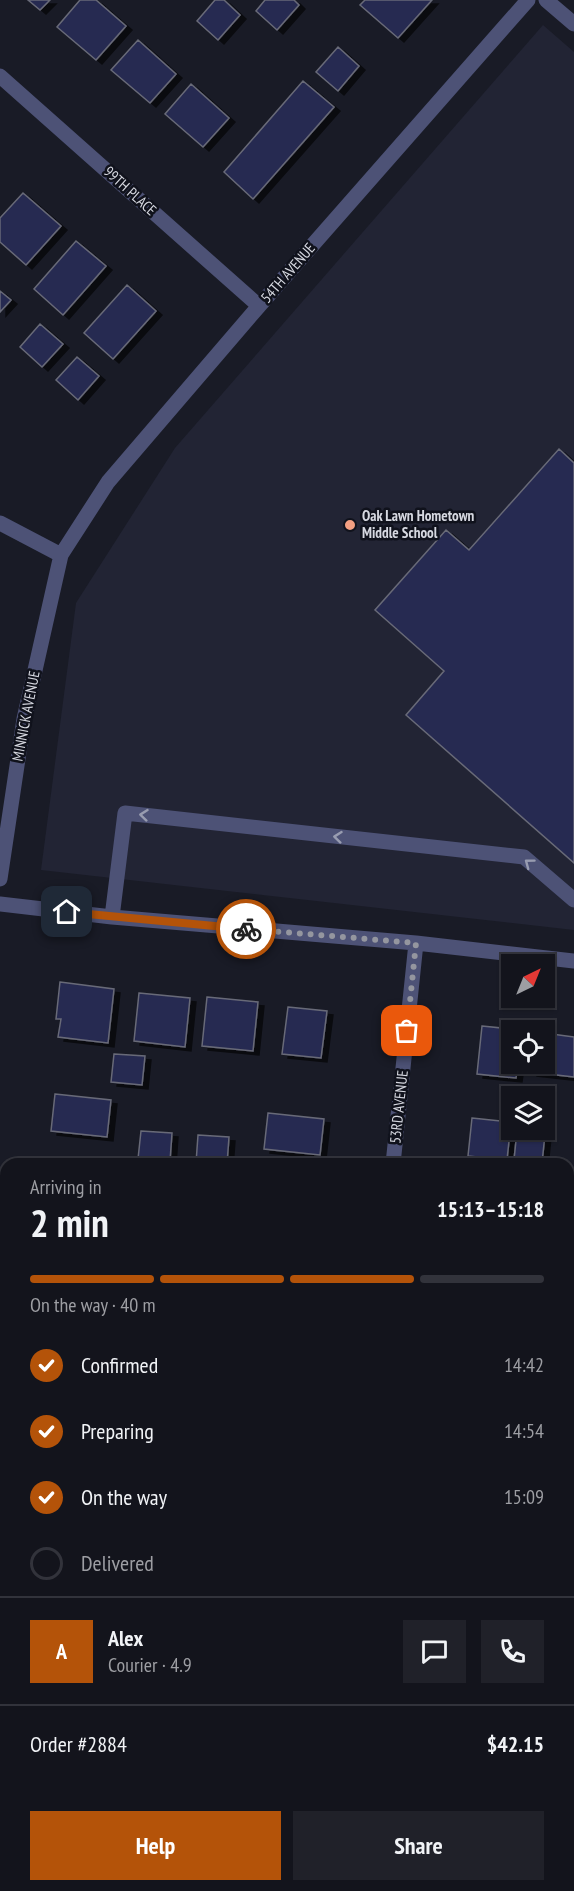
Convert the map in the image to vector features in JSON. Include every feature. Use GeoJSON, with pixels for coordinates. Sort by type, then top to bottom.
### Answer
{"type":"FeatureCollection","features":[{"type":"Feature","properties":{"kind":"street","name":"54TH AVENUE"},"geometry":{"type":"LineString","coordinates":[[60,555],[108,482],[528,0]]}},
{"type":"Feature","properties":{"kind":"street"},"geometry":{"type":"LineString","coordinates":[[546,0],[574,24]]}},
{"type":"Feature","properties":{"kind":"street","name":"99TH PLACE"},"geometry":{"type":"LineString","coordinates":[[0,76],[259,306]]}},
{"type":"Feature","properties":{"kind":"street"},"geometry":{"type":"LineString","coordinates":[[0,523],[60,555]]}},
{"type":"Feature","properties":{"kind":"street","name":"MINNICK AVENUE"},"geometry":{"type":"LineString","coordinates":[[0,879],[24,719],[60,555]]}},
{"type":"Feature","properties":{"kind":"street"},"geometry":{"type":"LineString","coordinates":[[112,917],[125,813],[524,857],[574,900]]}},
{"type":"Feature","properties":{"kind":"street"},"geometry":{"type":"LineString","coordinates":[[0,904],[112,917],[416,943],[574,961]]}},
{"type":"Feature","properties":{"kind":"street","name":"53RD AVENUE"},"geometry":{"type":"LineString","coordinates":[[394,1158],[416,943]]}},
{"type":"Feature","properties":{"kind":"shaded area","name":"Oak Lawn Hometown Middle School"},"geometry":{"type":"Polygon","coordinates":[[[543,25],[574,52],[574,930],[41,870],[76,603],[175,448],[543,25]]]}},
{"type":"Feature","properties":{"kind":"building"},"geometry":{"type":"Polygon","coordinates":[[[28,0],[50,0],[40,10],[28,0]]]}},
{"type":"Feature","properties":{"kind":"building"},"geometry":{"type":"Polygon","coordinates":[[[80,0],[96,0],[126,26],[96,60],[57,27],[80,0]]]}},
{"type":"Feature","properties":{"kind":"building"},"geometry":{"type":"Polygon","coordinates":[[[215,0],[224,0],[240,15],[218,40],[197,21],[215,0]]]}},
{"type":"Feature","properties":{"kind":"building"},"geometry":{"type":"Polygon","coordinates":[[[265,0],[294,0],[299,5],[277,30],[256,11],[265,0]]]}},
{"type":"Feature","properties":{"kind":"building"},"geometry":{"type":"Polygon","coordinates":[[[365,0],[432,0],[398,38],[360,5],[365,0]]]}},
{"type":"Feature","properties":{"kind":"building"},"geometry":{"type":"Polygon","coordinates":[[[138,40],[176,74],[150,103],[111,70],[138,40]]]}},
{"type":"Feature","properties":{"kind":"building"},"geometry":{"type":"Polygon","coordinates":[[[338,47],[359,66],[338,91],[316,72],[338,47]]]}},
{"type":"Feature","properties":{"kind":"building"},"geometry":{"type":"Polygon","coordinates":[[[303,81],[334,107],[253,199],[224,172],[303,81]]]}},
{"type":"Feature","properties":{"kind":"building"},"geometry":{"type":"Polygon","coordinates":[[[191,84],[229,118],[203,147],[165,114],[191,84]]]}},
{"type":"Feature","properties":{"kind":"building"},"geometry":{"type":"Polygon","coordinates":[[[23,193],[61,226],[26,265],[0,242],[0,218],[23,193]]]}},
{"type":"Feature","properties":{"kind":"building"},"geometry":{"type":"Polygon","coordinates":[[[76,241],[106,266],[63,315],[34,289],[76,241]]]}},
{"type":"Feature","properties":{"kind":"building"},"geometry":{"type":"Polygon","coordinates":[[[127,285],[156,311],[113,359],[84,333],[127,285]]]}},
{"type":"Feature","properties":{"kind":"building"},"geometry":{"type":"Polygon","coordinates":[[[0,291],[11,300],[0,312],[0,291]]]}},
{"type":"Feature","properties":{"kind":"building"},"geometry":{"type":"Polygon","coordinates":[[[40,324],[63,344],[42,367],[20,347],[40,324]]]}},
{"type":"Feature","properties":{"kind":"building"},"geometry":{"type":"Polygon","coordinates":[[[77,357],[99,376],[78,400],[56,380],[77,357]]]}},
{"type":"Feature","properties":{"kind":"building","name":"Oak Lawn Hometown Middle School"},"geometry":{"type":"Polygon","coordinates":[[[559,449],[574,463],[574,863],[406,715],[444,671],[375,610],[446,530],[469,550],[559,449]]]}},
{"type":"Feature","properties":{"kind":"building"},"geometry":{"type":"Polygon","coordinates":[[[60,982],[114,989],[108,1043],[58,1037],[61,1019],[56,1019],[60,982]]]}},
{"type":"Feature","properties":{"kind":"building"},"geometry":{"type":"Polygon","coordinates":[[[139,993],[190,998],[185,1047],[134,1041],[139,993]]]}},
{"type":"Feature","properties":{"kind":"building"},"geometry":{"type":"Polygon","coordinates":[[[207,997],[258,1002],[253,1051],[202,1046],[207,997]]]}},
{"type":"Feature","properties":{"kind":"building"},"geometry":{"type":"Polygon","coordinates":[[[288,1007],[327,1011],[321,1058],[282,1054],[288,1007]]]}},
{"type":"Feature","properties":{"kind":"building"},"geometry":{"type":"Polygon","coordinates":[[[482,1026],[501,1028],[501,1074],[517,1074],[516,1078],[477,1074],[482,1026]]]}},
{"type":"Feature","properties":{"kind":"building"},"geometry":{"type":"Polygon","coordinates":[[[555,1034],[574,1037],[574,1077],[548,1074],[555,1074],[555,1034]]]}},
{"type":"Feature","properties":{"kind":"building"},"geometry":{"type":"Polygon","coordinates":[[[114,1054],[145,1056],[142,1085],[111,1082],[114,1054]]]}},
{"type":"Feature","properties":{"kind":"building"},"geometry":{"type":"Polygon","coordinates":[[[55,1094],[111,1100],[107,1137],[51,1131],[55,1094]]]}},
{"type":"Feature","properties":{"kind":"building"},"geometry":{"type":"Polygon","coordinates":[[[268,1113],[324,1119],[320,1155],[264,1149],[268,1113]]]}},
{"type":"Feature","properties":{"kind":"building"},"geometry":{"type":"Polygon","coordinates":[[[472,1118],[501,1121],[501,1140],[509,1140],[507,1158],[468,1156],[472,1118]]]}},
{"type":"Feature","properties":{"kind":"building"},"geometry":{"type":"Polygon","coordinates":[[[141,1131],[172,1133],[170,1158],[138,1158],[141,1131]]]}},
{"type":"Feature","properties":{"kind":"building"},"geometry":{"type":"Polygon","coordinates":[[[198,1135],[229,1137],[227,1158],[196,1158],[198,1135]]]}},
{"type":"Feature","properties":{"kind":"building"},"geometry":{"type":"Polygon","coordinates":[[[516,1140],[544,1140],[543,1158],[514,1158],[516,1140]]]}},
{"type":"Feature","properties":{"kind":"way so far"},"geometry":{"type":"LineString","coordinates":[[246,929],[416,943],[407,1031]]}},
{"type":"Feature","properties":{"kind":"place","name":"Oak Lawn Hometown Middle School"},"geometry":{"type":"Point","coordinates":[350,525]}},
{"type":"Feature","properties":{"kind":"route"},"geometry":{"type":"LineString","coordinates":[[67,912],[246,929]]}}]}
